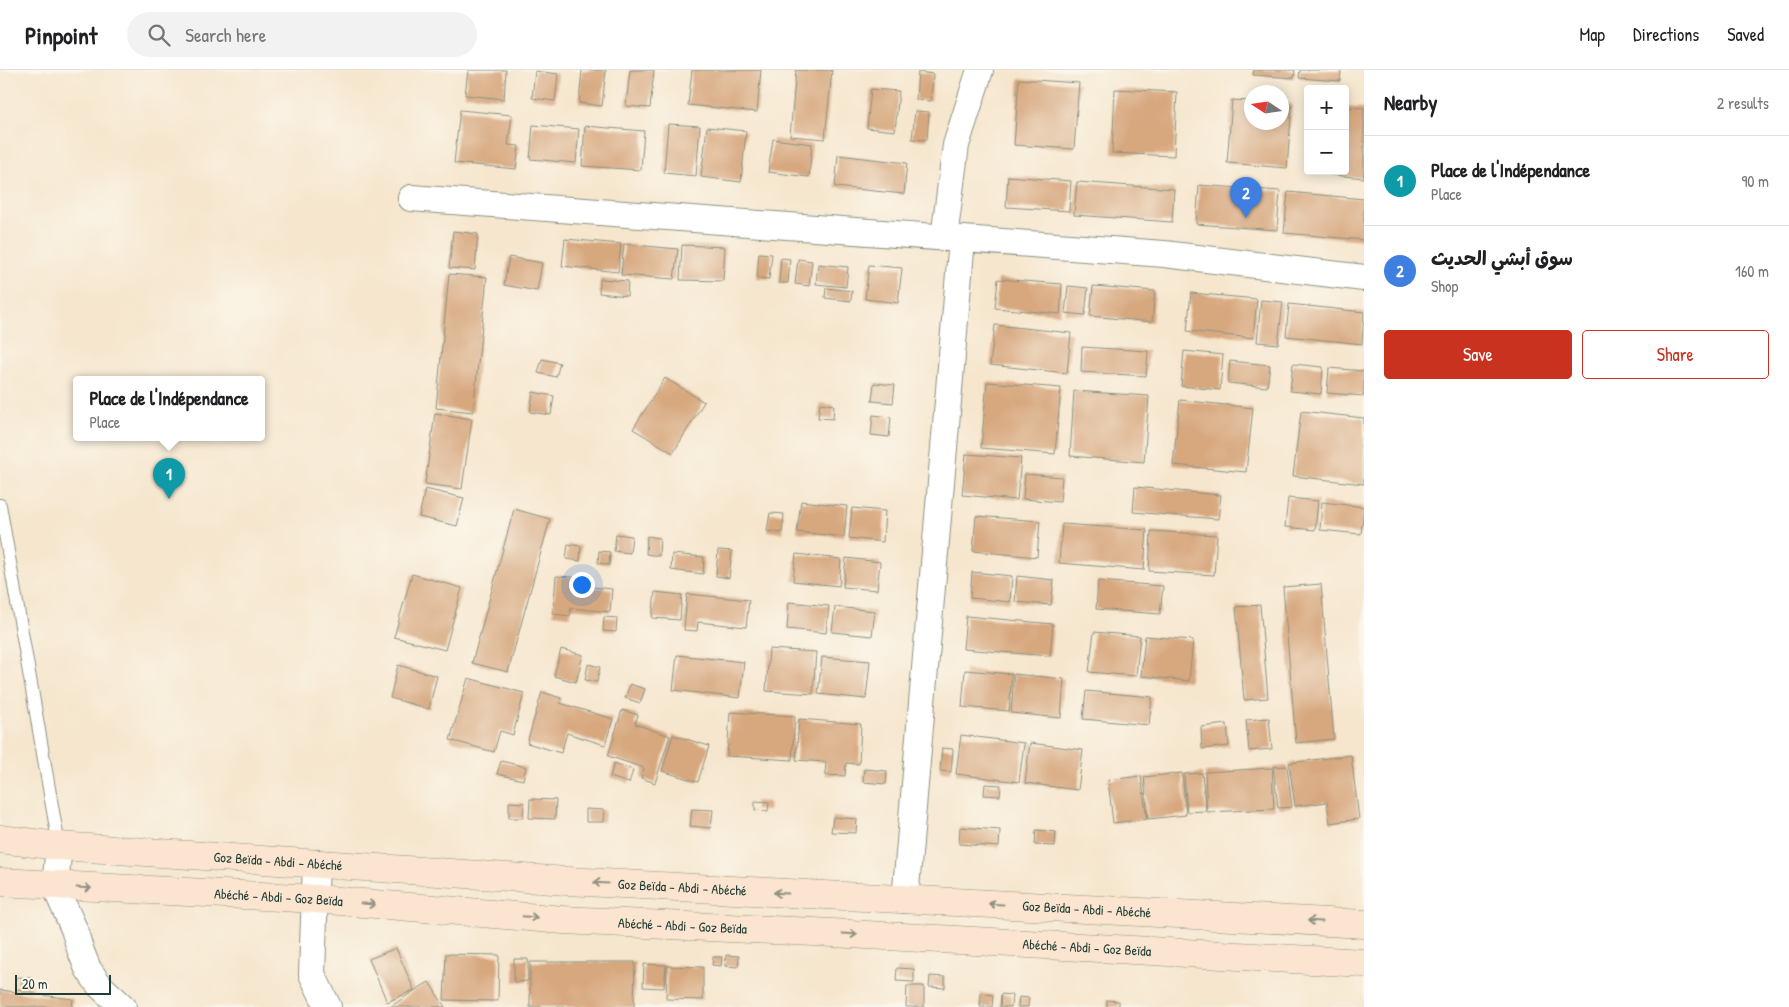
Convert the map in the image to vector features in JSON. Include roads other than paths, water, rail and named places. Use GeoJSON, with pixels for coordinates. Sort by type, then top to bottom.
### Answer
{"type":"FeatureCollection","features":[{"type":"Feature","properties":{"kind":"main road","name":"Goz Beïda - Abdi - Abéché"},"geometry":{"type":"LineString","coordinates":[[0,839],[59,846],[567,881],[1364,924]]}},
{"type":"Feature","properties":{"kind":"main road","name":"Abéché - Abdi - Goz Beïda"},"geometry":{"type":"LineString","coordinates":[[0,882],[316,899],[563,920],[1364,963]]}},
{"type":"Feature","properties":{"kind":"main road"},"geometry":{"type":"LineString","coordinates":[[814,932],[816,894]]}},
{"type":"Feature","properties":{"kind":"street"},"geometry":{"type":"LineString","coordinates":[[904,900],[953,239],[956,145],[980,70]]}},
{"type":"Feature","properties":{"kind":"street"},"geometry":{"type":"LineString","coordinates":[[411,198],[1164,254],[1364,278]]}},
{"type":"Feature","properties":{"kind":"street"},"geometry":{"type":"LineString","coordinates":[[59,846],[55,886],[74,928],[80,949],[88,969],[100,986],[123,1007]]}},
{"type":"Feature","properties":{"kind":"street"},"geometry":{"type":"LineString","coordinates":[[316,863],[312,974],[328,1007]]}},
{"type":"Feature","properties":{"kind":"lane"},"geometry":{"type":"LineString","coordinates":[[0,505],[59,846]]}},
{"type":"Feature","properties":{"kind":"place","name":"سوق أبشي الحديث"},"geometry":{"type":"Point","coordinates":[1246,218]}},
{"type":"Feature","properties":{"kind":"place","name":"Place de l'Indépendance"},"geometry":{"type":"Point","coordinates":[169,499]}}]}
